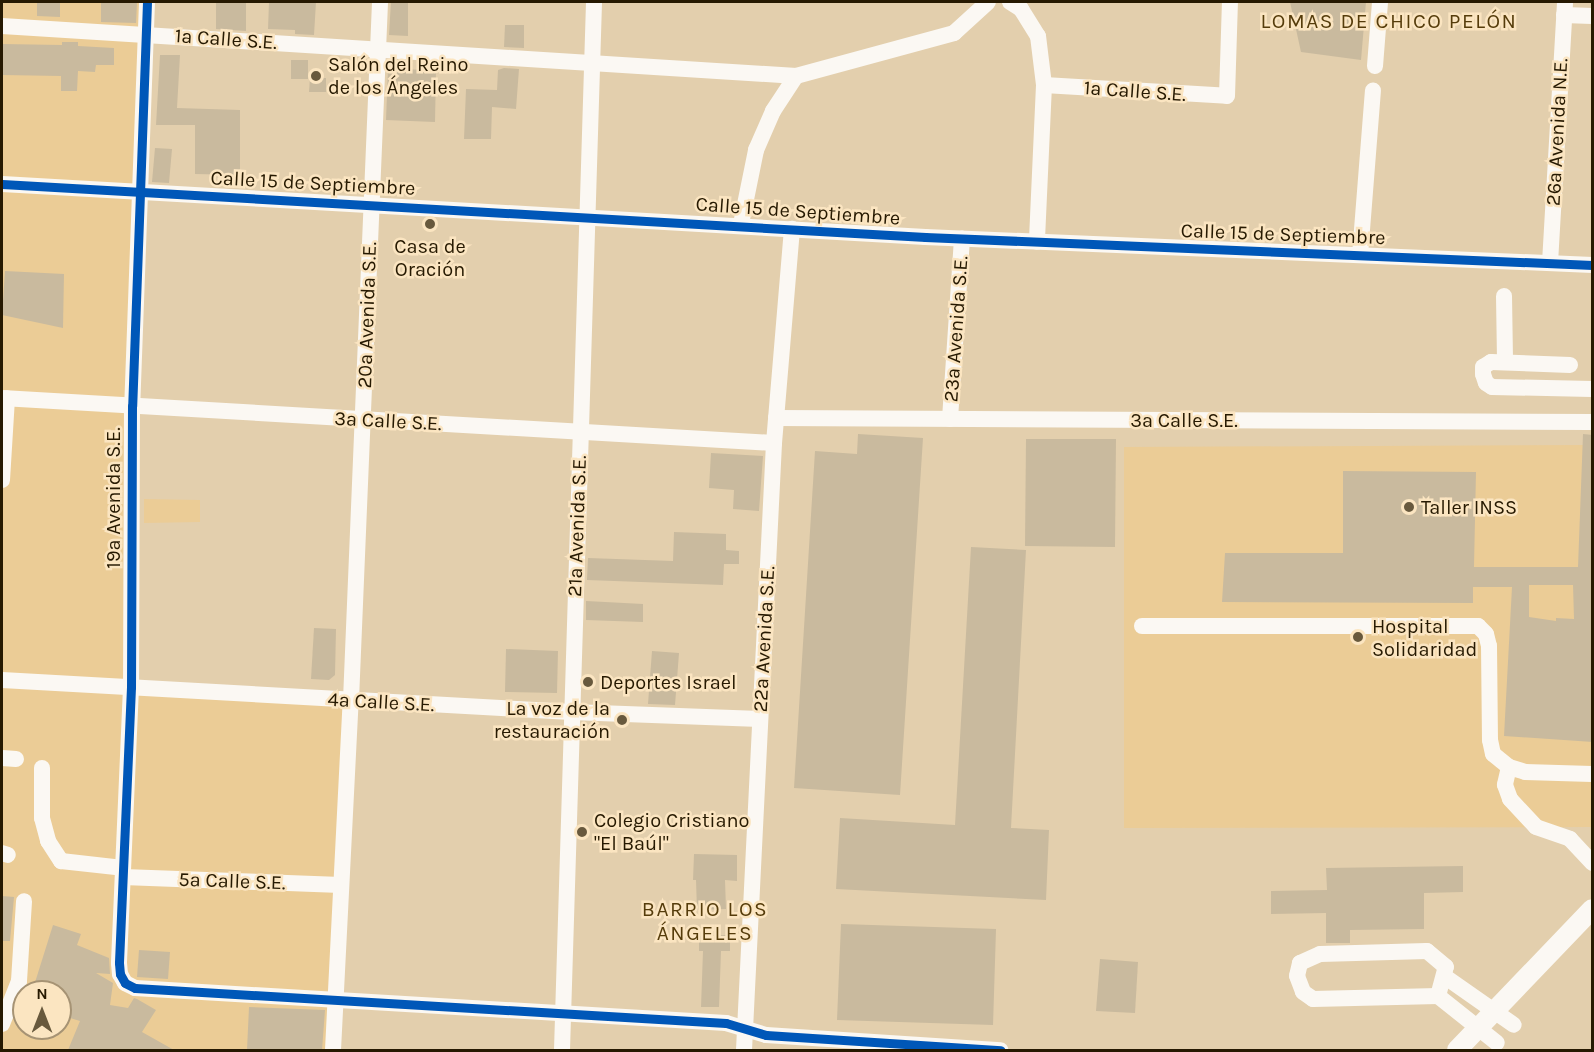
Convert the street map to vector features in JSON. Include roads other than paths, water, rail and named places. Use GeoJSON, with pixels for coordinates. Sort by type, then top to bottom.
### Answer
{"type":"FeatureCollection","features":[{"type":"Feature","properties":{"kind":"main road"},"geometry":{"type":"LineString","coordinates":[[1457,1050],[1593,909]]}},
{"type":"Feature","properties":{"kind":"street","name":"19a Avenida S.E."},"geometry":{"type":"LineString","coordinates":[[147,2],[132,406],[131,687],[120,974],[125,983],[135,988],[333,1000]]}},
{"type":"Feature","properties":{"kind":"street","name":"20a Avenida S.E."},"geometry":{"type":"LineString","coordinates":[[333,1050],[333,1000],[351,700],[380,2]]}},
{"type":"Feature","properties":{"kind":"street","name":"21a Avenida S.E."},"geometry":{"type":"LineString","coordinates":[[562,1050],[585,216],[594,2]]}},
{"type":"Feature","properties":{"kind":"street","name":"1a Calle S.E."},"geometry":{"type":"LineString","coordinates":[[2,26],[796,76],[954,33],[988,2]]}},
{"type":"Feature","properties":{"kind":"street"},"geometry":{"type":"LineString","coordinates":[[1010,2],[1022,9],[1038,36],[1044,85],[1037,242]]}},
{"type":"Feature","properties":{"kind":"street","name":"1a Calle S.E."},"geometry":{"type":"LineString","coordinates":[[1044,85],[1227,96],[1230,2]]}},
{"type":"Feature","properties":{"kind":"street"},"geometry":{"type":"LineString","coordinates":[[1375,66],[1380,2]]}},
{"type":"Feature","properties":{"kind":"street"},"geometry":{"type":"LineString","coordinates":[[1564,8],[1593,16]]}},
{"type":"Feature","properties":{"kind":"street","name":"26a Avenida N.E."},"geometry":{"type":"LineString","coordinates":[[1550,263],[1564,8]]}},
{"type":"Feature","properties":{"kind":"street"},"geometry":{"type":"LineString","coordinates":[[741,224],[756,150],[773,111],[796,76]]}},
{"type":"Feature","properties":{"kind":"street"},"geometry":{"type":"LineString","coordinates":[[1360,255],[1373,91]]}},
{"type":"Feature","properties":{"kind":"street","name":"Calle 15 de Septiembre"},"geometry":{"type":"LineString","coordinates":[[2,184],[1037,242],[1593,265]]}},
{"type":"Feature","properties":{"kind":"street","name":"22a Avenida S.E."},"geometry":{"type":"LineString","coordinates":[[744,1050],[774,443],[792,229]]}},
{"type":"Feature","properties":{"kind":"street","name":"23a Avenida S.E."},"geometry":{"type":"LineString","coordinates":[[950,419],[962,238]]}},
{"type":"Feature","properties":{"kind":"street"},"geometry":{"type":"LineString","coordinates":[[1504,296],[1505,362]]}},
{"type":"Feature","properties":{"kind":"street"},"geometry":{"type":"LineString","coordinates":[[1570,365],[1487,363],[1483,374],[1486,383],[1492,387],[1593,389]]}},
{"type":"Feature","properties":{"kind":"street"},"geometry":{"type":"LineString","coordinates":[[2,480],[4,398]]}},
{"type":"Feature","properties":{"kind":"street","name":"3a Calle S.E."},"geometry":{"type":"LineString","coordinates":[[4,398],[774,443]]}},
{"type":"Feature","properties":{"kind":"street","name":"3a Calle S.E."},"geometry":{"type":"LineString","coordinates":[[776,418],[1593,422]]}},
{"type":"Feature","properties":{"kind":"street"},"geometry":{"type":"LineString","coordinates":[[1142,626],[1478,627],[1486,634],[1489,646],[1490,740],[1493,754],[1509,767],[1525,772],[1593,774]]}},
{"type":"Feature","properties":{"kind":"street","name":"4a Calle S.E."},"geometry":{"type":"LineString","coordinates":[[2,680],[571,712],[760,718]]}},
{"type":"Feature","properties":{"kind":"street"},"geometry":{"type":"LineString","coordinates":[[1509,767],[1505,785],[1510,799],[1536,827],[1570,839],[1593,863]]}},
{"type":"Feature","properties":{"kind":"street","name":"5a Calle S.E."},"geometry":{"type":"LineString","coordinates":[[42,768],[42,818],[48,841],[60,861],[123,873],[341,885]]}},
{"type":"Feature","properties":{"kind":"street"},"geometry":{"type":"LineString","coordinates":[[2,1024],[19,981],[24,901]]}},
{"type":"Feature","properties":{"kind":"street"},"geometry":{"type":"LineString","coordinates":[[1438,996],[1446,967],[1427,951],[1320,954],[1300,963],[1296,976],[1303,992],[1313,999],[1438,996],[1497,1043]]}},
{"type":"Feature","properties":{"kind":"street"},"geometry":{"type":"LineString","coordinates":[[1444,976],[1514,1024]]}},
{"type":"Feature","properties":{"kind":"street"},"geometry":{"type":"LineString","coordinates":[[333,1000],[726,1023],[766,1035],[1002,1050]]}},
{"type":"Feature","properties":{"kind":"place","name":"Salón del Reino de los Ángeles"},"geometry":{"type":"Point","coordinates":[316,76]}},
{"type":"Feature","properties":{"kind":"place","name":"Casa de Oración"},"geometry":{"type":"Point","coordinates":[430,224]}},
{"type":"Feature","properties":{"kind":"place","name":"Taller INSS"},"geometry":{"type":"Point","coordinates":[1409,507]}},
{"type":"Feature","properties":{"kind":"place","name":"Hospital Solidaridad"},"geometry":{"type":"Point","coordinates":[1358,637]}},
{"type":"Feature","properties":{"kind":"place","name":"Deportes Israel"},"geometry":{"type":"Point","coordinates":[588,682]}},
{"type":"Feature","properties":{"kind":"place","name":"La voz de la restauración"},"geometry":{"type":"Point","coordinates":[622,720]}},
{"type":"Feature","properties":{"kind":"place","name":"Colegio Cristiano \"El Baúl\""},"geometry":{"type":"Point","coordinates":[582,832]}},
{"type":"Feature","properties":{"kind":"district","name":"LOMAS DE CHICO PELÓN"},"geometry":{"type":"Point","coordinates":[1389,21]}},
{"type":"Feature","properties":{"kind":"district","name":"BARRIO LOS ÁNGELES"},"geometry":{"type":"Point","coordinates":[705,921]}}]}
